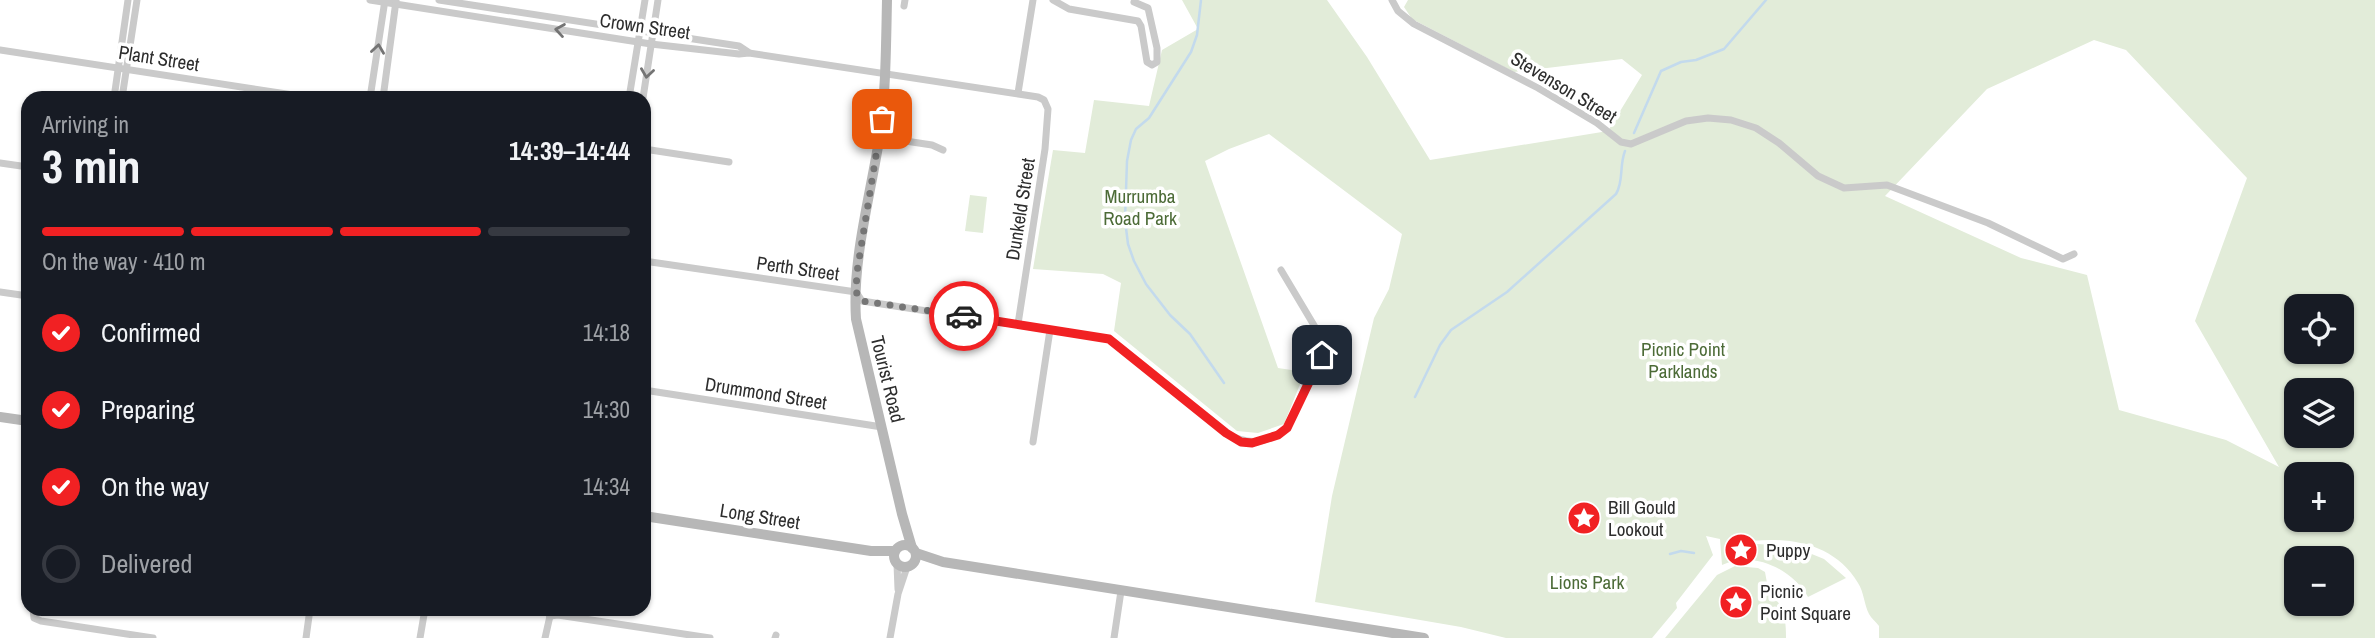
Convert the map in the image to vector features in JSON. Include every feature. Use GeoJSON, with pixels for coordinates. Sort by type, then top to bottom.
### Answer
{"type":"FeatureCollection","features":[{"type":"Feature","properties":{"kind":"street"},"geometry":{"type":"LineString","coordinates":[[122,91],[128,0]]}},
{"type":"Feature","properties":{"kind":"street"},"geometry":{"type":"LineString","coordinates":[[116,91],[137,0]]}},
{"type":"Feature","properties":{"kind":"street","name":"Crown Street"},"geometry":{"type":"LineString","coordinates":[[370,0],[651,44],[749,53],[1018,93],[1044,100]]}},
{"type":"Feature","properties":{"kind":"street","name":"Crown Street"},"geometry":{"type":"LineString","coordinates":[[439,0],[739,46],[749,53]]}},
{"type":"Feature","properties":{"kind":"street"},"geometry":{"type":"LineString","coordinates":[[630,91],[645,0]]}},
{"type":"Feature","properties":{"kind":"street"},"geometry":{"type":"LineString","coordinates":[[644,91],[658,0]]}},
{"type":"Feature","properties":{"kind":"street","name":"Tourist Road"},"geometry":{"type":"LineString","coordinates":[[887,0],[886,74],[879,137],[857,272],[856,319],[902,514],[905,556]]}},
{"type":"Feature","properties":{"kind":"street"},"geometry":{"type":"LineString","coordinates":[[1018,93],[1033,0]]}},
{"type":"Feature","properties":{"kind":"street"},"geometry":{"type":"LineString","coordinates":[[1053,0],[1069,9],[1138,21],[1147,62],[1152,65],[1157,62],[1157,48],[1149,8],[1134,2]]}},
{"type":"Feature","properties":{"kind":"street","name":"Stevenson Street"},"geometry":{"type":"LineString","coordinates":[[1392,0],[1398,11],[1413,24],[1538,88],[1597,123],[1621,142],[1631,144],[1686,121],[1708,118],[1731,120],[1756,128],[1779,143],[1818,176],[1844,188],[1886,185],[1988,223],[2063,259],[2074,254]]}},
{"type":"Feature","properties":{"kind":"street"},"geometry":{"type":"LineString","coordinates":[[371,91],[384,1]]}},
{"type":"Feature","properties":{"kind":"street"},"geometry":{"type":"LineString","coordinates":[[384,91],[396,2]]}},
{"type":"Feature","properties":{"kind":"street","name":"Plant Street"},"geometry":{"type":"LineString","coordinates":[[0,50],[267,91]]}},
{"type":"Feature","properties":{"kind":"street","name":"Dunkeld Street"},"geometry":{"type":"LineString","coordinates":[[1018,324],[1045,149],[1048,110],[1044,100]]}},
{"type":"Feature","properties":{"kind":"street"},"geometry":{"type":"LineString","coordinates":[[879,137],[932,145],[943,150]]}},
{"type":"Feature","properties":{"kind":"street"},"geometry":{"type":"LineString","coordinates":[[651,150],[729,162]]}},
{"type":"Feature","properties":{"kind":"street"},"geometry":{"type":"LineString","coordinates":[[0,163],[21,166]]}},
{"type":"Feature","properties":{"kind":"street","name":"Perth Street"},"geometry":{"type":"LineString","coordinates":[[651,262],[856,292],[862,301],[1109,339],[1226,433],[1241,442],[1252,443],[1278,435],[1287,428],[1323,348],[1318,332],[1281,270]]}},
{"type":"Feature","properties":{"kind":"street"},"geometry":{"type":"LineString","coordinates":[[0,292],[21,295]]}},
{"type":"Feature","properties":{"kind":"street"},"geometry":{"type":"LineString","coordinates":[[1033,442],[1050,330]]}},
{"type":"Feature","properties":{"kind":"street","name":"Drummond Street"},"geometry":{"type":"LineString","coordinates":[[651,391],[882,427]]}},
{"type":"Feature","properties":{"kind":"street"},"geometry":{"type":"LineString","coordinates":[[0,417],[21,420]]}},
{"type":"Feature","properties":{"kind":"street","name":"Long Street"},"geometry":{"type":"LineString","coordinates":[[651,517],[905,556]]}},
{"type":"Feature","properties":{"kind":"street"},"geometry":{"type":"LineString","coordinates":[[890,638],[905,556],[1424,638]]}},
{"type":"Feature","properties":{"kind":"street"},"geometry":{"type":"LineString","coordinates":[[1114,638],[1121,591]]}},
{"type":"Feature","properties":{"kind":"street"},"geometry":{"type":"LineString","coordinates":[[34,616],[153,638]]}},
{"type":"Feature","properties":{"kind":"street"},"geometry":{"type":"LineString","coordinates":[[306,638],[309,616]]}},
{"type":"Feature","properties":{"kind":"street"},"geometry":{"type":"LineString","coordinates":[[420,638],[424,616]]}},
{"type":"Feature","properties":{"kind":"street"},"geometry":{"type":"LineString","coordinates":[[545,638],[548,616]]}},
{"type":"Feature","properties":{"kind":"street"},"geometry":{"type":"LineString","coordinates":[[567,616],[652,634],[710,638]]}},
{"type":"Feature","properties":{"kind":"green space"},"geometry":{"type":"Polygon","coordinates":[[[1182,0],[1327,0],[1367,57],[1430,160],[1608,131],[1642,75],[1622,59],[1514,72],[1412,19],[1404,7],[1408,0],[2375,0],[2375,638],[1879,638],[1879,626],[1869,614],[1860,587],[1848,569],[1835,558],[1806,544],[1789,541],[1738,543],[1792,546],[1824,559],[1846,578],[1808,597],[1792,578],[1771,565],[1746,560],[1722,565],[1720,539],[1706,536],[1713,555],[1676,603],[1677,608],[1652,638],[1506,638],[1461,627],[1315,602],[1332,496],[1374,318],[1389,289],[1402,234],[1269,134],[1205,161],[1278,368],[1305,372],[1284,424],[1258,433],[1237,431],[1114,331],[1121,283],[1103,274],[1033,269],[1053,150],[1085,153],[1094,100],[1149,106],[1162,50],[1198,29],[1182,0]],[[2094,40],[1987,89],[1885,196],[2021,258],[2087,275],[2119,410],[2226,440],[2279,467],[2195,321],[2247,178],[2126,50],[2094,40]]]}},
{"type":"Feature","properties":{"kind":"green space"},"geometry":{"type":"Polygon","coordinates":[[[970,195],[987,197],[983,233],[965,231],[970,195]]]}},
{"type":"Feature","properties":{"kind":"green space","name":"Picnic Point Square"},"geometry":{"type":"Polygon","coordinates":[[[1735,566],[1758,568],[1765,572],[1767,583],[1773,590],[1771,595],[1784,614],[1786,638],[1665,638],[1717,575],[1735,566]]]}},
{"type":"Feature","properties":{"kind":"waterway"},"geometry":{"type":"LineString","coordinates":[[1201,0],[1197,35],[1191,52],[1149,118],[1136,129],[1131,140],[1127,161],[1125,220],[1128,244],[1146,284],[1170,315],[1190,334],[1224,383]]}},
{"type":"Feature","properties":{"kind":"waterway"},"geometry":{"type":"LineString","coordinates":[[1634,133],[1661,71],[1724,49],[1766,0]]}},
{"type":"Feature","properties":{"kind":"waterway"},"geometry":{"type":"LineString","coordinates":[[1415,397],[1440,345],[1451,330],[1507,292],[1616,194],[1625,151]]}},
{"type":"Feature","properties":{"kind":"waterway"},"geometry":{"type":"LineString","coordinates":[[1670,554],[1681,551],[1694,553]]}},
{"type":"Feature","properties":{"kind":"way so far"},"geometry":{"type":"LineString","coordinates":[[882,119],[856,292],[862,301],[964,316]]}},
{"type":"Feature","properties":{"kind":"place","name":"Bill Gould Lookout"},"geometry":{"type":"Point","coordinates":[1584,518]}},
{"type":"Feature","properties":{"kind":"place","name":"Puppy"},"geometry":{"type":"Point","coordinates":[1741,550]}},
{"type":"Feature","properties":{"kind":"place","name":"Picnic Point Square"},"geometry":{"type":"Point","coordinates":[1736,602]}},
{"type":"Feature","properties":{"kind":"route"},"geometry":{"type":"LineString","coordinates":[[964,316],[1109,339],[1226,433],[1241,442],[1252,443],[1267,439],[1287,428],[1322,355]]}},
{"type":"Feature","properties":{"kind":"park label","name":"Murrumba Road Park"},"geometry":{"type":"Point","coordinates":[1140,207]}},
{"type":"Feature","properties":{"kind":"park label","name":"Picnic Point Parklands"},"geometry":{"type":"Point","coordinates":[1683,360]}},
{"type":"Feature","properties":{"kind":"park label","name":"Lions Park"},"geometry":{"type":"Point","coordinates":[1587,582]}}]}
